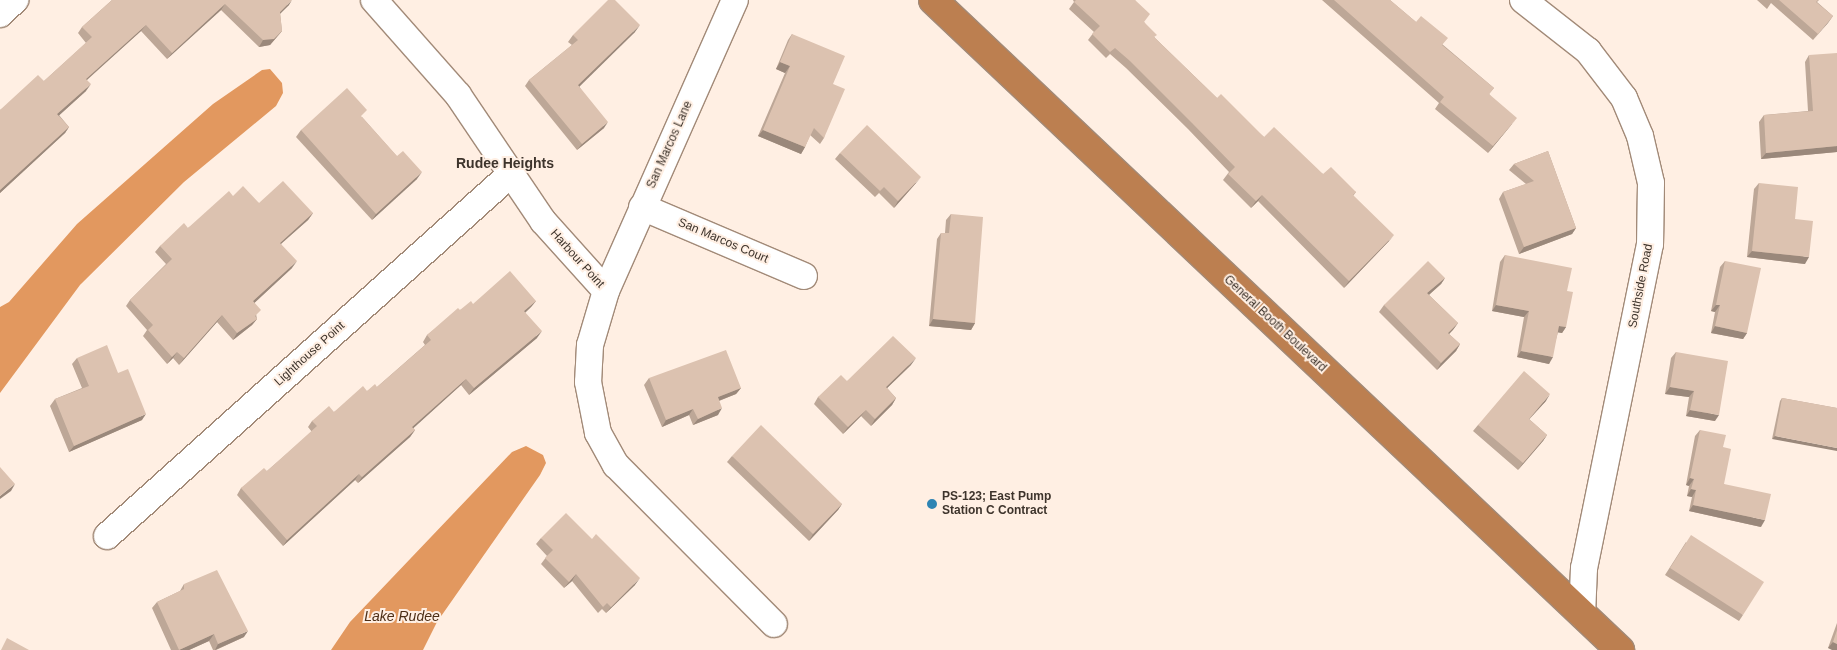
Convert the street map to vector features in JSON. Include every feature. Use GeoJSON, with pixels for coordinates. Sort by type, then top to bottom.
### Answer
{"type":"FeatureCollection","features":[{"type":"Feature","properties":{"kind":"highway","name":"General Booth Boulevard"},"geometry":{"type":"LineString","coordinates":[[933,0],[1619,649]]}},
{"type":"Feature","properties":{"kind":"street"},"geometry":{"type":"LineString","coordinates":[[0,14],[15,0]]}},
{"type":"Feature","properties":{"kind":"street","name":"Harbour Point"},"geometry":{"type":"LineString","coordinates":[[374,0],[458,95],[513,172],[543,221],[606,291],[590,345],[588,382],[593,416],[605,448],[628,481],[774,624]]}},
{"type":"Feature","properties":{"kind":"street","name":"San Marcos Lane"},"geometry":{"type":"LineString","coordinates":[[606,291],[735,0]]}},
{"type":"Feature","properties":{"kind":"street","name":"Southside Road"},"geometry":{"type":"LineString","coordinates":[[1524,0],[1588,50],[1624,98],[1640,136],[1651,183],[1650,244],[1584,568],[1582,616]]}},
{"type":"Feature","properties":{"kind":"street","name":"Lighthouse Point"},"geometry":{"type":"LineString","coordinates":[[107,536],[513,172]]}},
{"type":"Feature","properties":{"kind":"street","name":"San Marcos Court"},"geometry":{"type":"LineString","coordinates":[[642,207],[804,276]]}},
{"type":"Feature","properties":{"kind":"water"},"geometry":{"type":"Polygon","coordinates":[[[270,69],[282,83],[283,93],[276,106],[184,182],[80,285],[0,393],[0,307],[9,302],[77,224],[213,104],[262,70],[270,69]]]}},
{"type":"Feature","properties":{"kind":"water","name":"Lake Rudee"},"geometry":{"type":"Polygon","coordinates":[[[526,446],[543,455],[546,463],[540,475],[437,622],[423,650],[331,650],[350,622],[512,452],[526,446]]]}},
{"type":"Feature","properties":{"kind":"building"},"geometry":{"type":"Polygon","coordinates":[[[112,0],[292,0],[280,12],[282,31],[274,39],[263,40],[225,4],[172,53],[146,25],[86,79],[91,84],[57,114],[69,127],[0,190],[0,110],[38,75],[44,81],[92,37],[82,27],[112,0]]]}},
{"type":"Feature","properties":{"kind":"building"},"geometry":{"type":"Polygon","coordinates":[[[608,0],[615,0],[640,25],[578,85],[608,122],[582,144],[529,80],[578,40],[573,35],[608,0]]]}},
{"type":"Feature","properties":{"kind":"building"},"geometry":{"type":"Polygon","coordinates":[[[1076,0],[1135,0],[1150,14],[1144,22],[1157,35],[1154,37],[1217,98],[1221,94],[1264,137],[1274,127],[1323,174],[1331,167],[1356,192],[1353,195],[1394,235],[1349,281],[1262,195],[1256,201],[1228,174],[1235,167],[1130,61],[1115,48],[1110,52],[1092,34],[1100,26],[1074,2],[1076,0]]]}},
{"type":"Feature","properties":{"kind":"building"},"geometry":{"type":"Polygon","coordinates":[[[1334,0],[1390,0],[1416,22],[1421,16],[1448,38],[1442,45],[1494,88],[1489,94],[1517,118],[1493,146],[1440,102],[1444,97],[1334,0]]]}},
{"type":"Feature","properties":{"kind":"building"},"geometry":{"type":"Polygon","coordinates":[[[1779,0],[1818,0],[1816,2],[1833,16],[1818,34],[1779,0]]]}},
{"type":"Feature","properties":{"kind":"building"},"geometry":{"type":"Polygon","coordinates":[[[792,34],[845,56],[833,84],[845,89],[824,138],[814,128],[805,147],[763,130],[790,66],[780,62],[792,34]]]}},
{"type":"Feature","properties":{"kind":"building"},"geometry":{"type":"Polygon","coordinates":[[[1837,53],[1837,146],[1766,153],[1764,115],[1813,111],[1809,55],[1837,53]]]}},
{"type":"Feature","properties":{"kind":"building"},"geometry":{"type":"Polygon","coordinates":[[[347,88],[367,110],[361,116],[397,156],[403,151],[422,172],[376,214],[301,130],[347,88]]]}},
{"type":"Feature","properties":{"kind":"building"},"geometry":{"type":"Polygon","coordinates":[[[867,125],[921,177],[898,201],[884,187],[880,191],[840,153],[867,125]]]}},
{"type":"Feature","properties":{"kind":"building"},"geometry":{"type":"Polygon","coordinates":[[[1548,151],[1576,228],[1524,247],[1503,192],[1534,181],[1514,164],[1548,151]]]}},
{"type":"Feature","properties":{"kind":"building"},"geometry":{"type":"Polygon","coordinates":[[[283,181],[313,213],[280,243],[297,261],[253,301],[261,310],[255,316],[257,319],[237,333],[222,315],[184,358],[177,352],[172,357],[148,330],[153,325],[130,300],[172,259],[160,246],[184,223],[188,228],[229,191],[233,196],[243,186],[259,203],[283,181]]]}},
{"type":"Feature","properties":{"kind":"building"},"geometry":{"type":"Polygon","coordinates":[[[1759,183],[1798,187],[1795,219],[1813,221],[1809,257],[1752,251],[1759,183]]]}},
{"type":"Feature","properties":{"kind":"building"},"geometry":{"type":"Polygon","coordinates":[[[951,214],[983,217],[975,323],[933,319],[941,233],[949,233],[951,214]]]}},
{"type":"Feature","properties":{"kind":"building"},"geometry":{"type":"Polygon","coordinates":[[[1505,255],[1572,268],[1567,291],[1573,292],[1566,327],[1559,326],[1553,357],[1521,351],[1529,311],[1496,305],[1505,255]]]}},
{"type":"Feature","properties":{"kind":"building"},"geometry":{"type":"Polygon","coordinates":[[[1428,261],[1445,278],[1427,293],[1458,323],[1448,333],[1460,344],[1441,363],[1384,305],[1428,261]]]}},
{"type":"Feature","properties":{"kind":"building"},"geometry":{"type":"Polygon","coordinates":[[[1725,261],[1761,268],[1747,333],[1715,326],[1720,305],[1716,305],[1725,261]]]}},
{"type":"Feature","properties":{"kind":"building"},"geometry":{"type":"Polygon","coordinates":[[[510,271],[536,301],[524,311],[542,331],[474,388],[466,379],[412,427],[415,430],[362,477],[359,474],[287,540],[241,488],[264,468],[267,471],[317,426],[312,421],[329,406],[334,412],[363,386],[367,391],[375,384],[377,387],[431,340],[427,335],[458,308],[460,310],[471,301],[473,304],[510,271]]]}},
{"type":"Feature","properties":{"kind":"building"},"geometry":{"type":"Polygon","coordinates":[[[893,336],[916,358],[886,387],[896,398],[875,419],[866,410],[848,427],[818,397],[841,375],[847,381],[893,336]]]}},
{"type":"Feature","properties":{"kind":"building"},"geometry":{"type":"Polygon","coordinates":[[[107,345],[118,373],[128,369],[146,414],[74,446],[55,399],[89,386],[77,358],[107,345]]]}},
{"type":"Feature","properties":{"kind":"building"},"geometry":{"type":"Polygon","coordinates":[[[726,350],[741,388],[718,397],[722,408],[698,419],[693,409],[666,420],[649,378],[726,350]]]}},
{"type":"Feature","properties":{"kind":"building"},"geometry":{"type":"Polygon","coordinates":[[[1676,352],[1728,361],[1719,415],[1690,410],[1694,391],[1670,387],[1676,352]]]}},
{"type":"Feature","properties":{"kind":"building"},"geometry":{"type":"Polygon","coordinates":[[[1524,371],[1550,394],[1529,419],[1547,435],[1523,463],[1478,425],[1524,371]]]}},
{"type":"Feature","properties":{"kind":"building"},"geometry":{"type":"Polygon","coordinates":[[[1782,398],[1837,408],[1837,448],[1775,436],[1782,398]]]}},
{"type":"Feature","properties":{"kind":"building"},"geometry":{"type":"Polygon","coordinates":[[[761,425],[842,504],[813,534],[732,456],[761,425]]]}},
{"type":"Feature","properties":{"kind":"building"},"geometry":{"type":"Polygon","coordinates":[[[1700,430],[1726,435],[1723,447],[1731,449],[1724,484],[1771,494],[1765,520],[1693,505],[1696,490],[1691,489],[1694,479],[1690,478],[1700,430]]]}},
{"type":"Feature","properties":{"kind":"building"},"geometry":{"type":"Polygon","coordinates":[[[0,467],[15,484],[0,496],[0,467]]]}},
{"type":"Feature","properties":{"kind":"building"},"geometry":{"type":"Polygon","coordinates":[[[566,513],[592,539],[596,534],[640,578],[611,607],[607,603],[603,607],[576,574],[569,582],[545,558],[553,550],[541,538],[566,513]]]}},
{"type":"Feature","properties":{"kind":"building"},"geometry":{"type":"Polygon","coordinates":[[[1691,535],[1764,582],[1743,615],[1670,568],[1691,535]]]}},
{"type":"Feature","properties":{"kind":"building"},"geometry":{"type":"Polygon","coordinates":[[[217,570],[248,631],[218,644],[214,634],[179,650],[157,602],[184,589],[184,584],[217,570]]]}},
{"type":"Feature","properties":{"kind":"building"},"geometry":{"type":"Polygon","coordinates":[[[1837,630],[1837,644],[1833,642],[1837,630]]]}},
{"type":"Feature","properties":{"kind":"building"},"geometry":{"type":"Polygon","coordinates":[[[7,638],[29,650],[1,650],[7,638]]]}},
{"type":"Feature","properties":{"kind":"place","name":"PS-123; East Pump Station C Contract"},"geometry":{"type":"Point","coordinates":[932,504]}},
{"type":"Feature","properties":{"kind":"district","name":"Rudee Heights"},"geometry":{"type":"Point","coordinates":[505,163]}}]}
